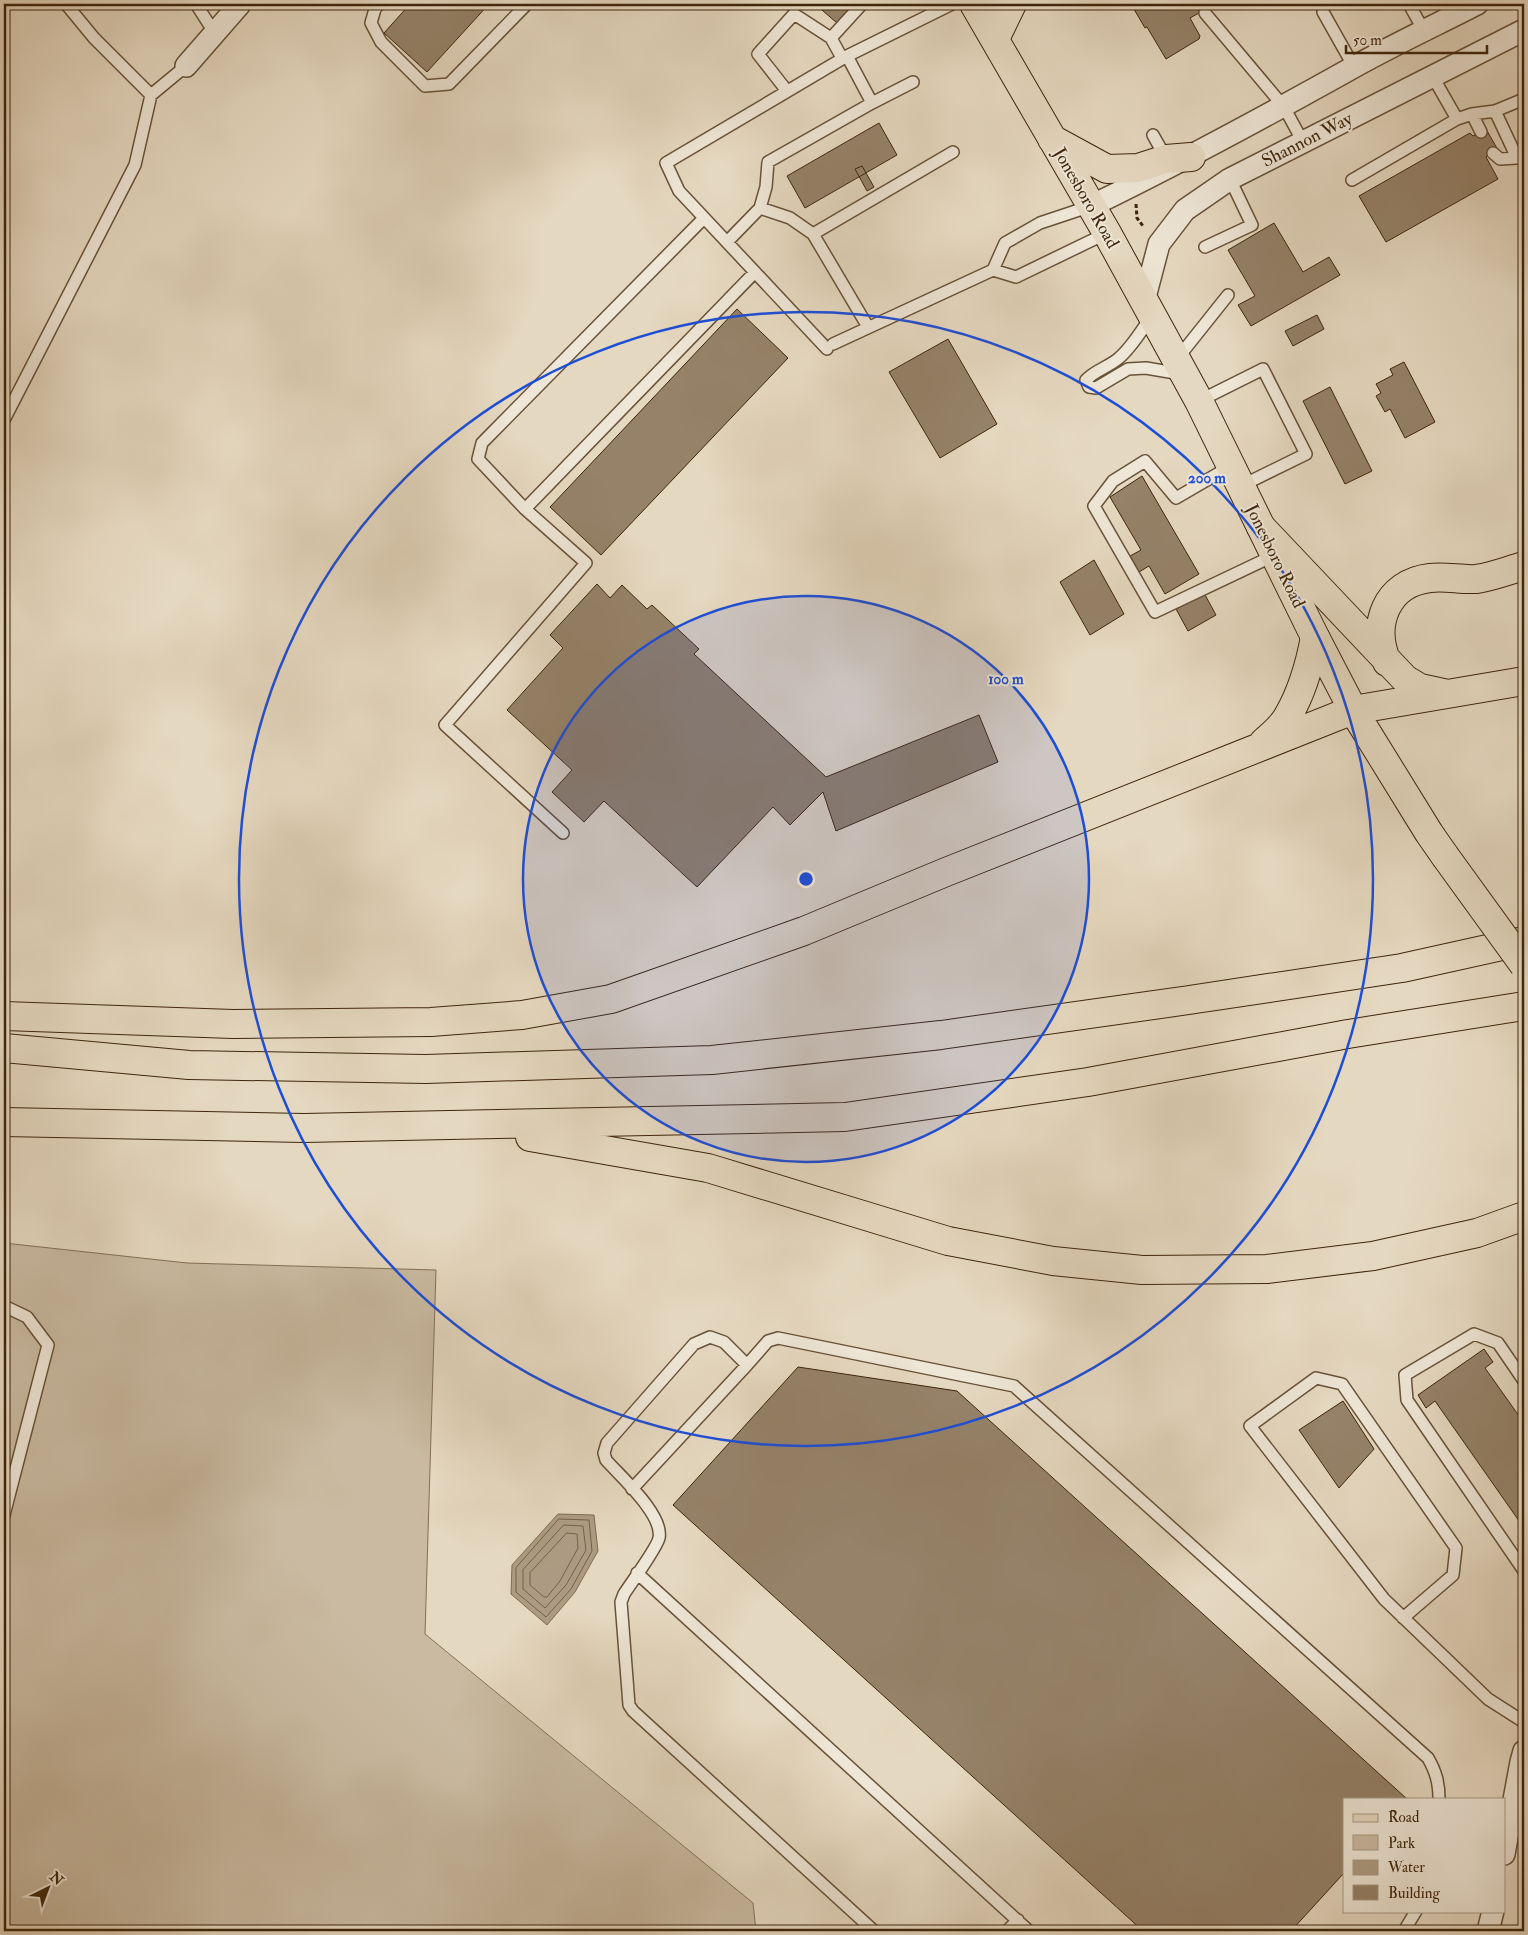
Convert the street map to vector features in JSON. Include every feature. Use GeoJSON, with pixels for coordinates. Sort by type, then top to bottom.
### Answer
{"type":"FeatureCollection","features":[{"type":"Feature","properties":{"kind":"main road","name":"Jonesboro Road"},"geometry":{"type":"LineString","coordinates":[[974,4],[1107,233],[1181,367],[1315,638],[1353,710],[1429,833],[1524,965]]}},
{"type":"Feature","properties":{"kind":"main road"},"geometry":{"type":"LineString","coordinates":[[995,39],[1012,4]]}},
{"type":"Feature","properties":{"kind":"main road"},"geometry":{"type":"LineString","coordinates":[[1052,139],[1107,169],[1138,168],[1176,161]]}},
{"type":"Feature","properties":{"kind":"main road"},"geometry":{"type":"LineString","coordinates":[[1261,527],[1405,679],[1420,688],[1444,694]]}},
{"type":"Feature","properties":{"kind":"main road"},"geometry":{"type":"LineString","coordinates":[[1387,662],[1382,651],[1380,627],[1388,604],[1403,588],[1431,578],[1477,579],[1524,566]]}},
{"type":"Feature","properties":{"kind":"main road"},"geometry":{"type":"LineString","coordinates":[[1258,748],[1288,717],[1302,686],[1312,655],[1315,638]]}},
{"type":"Feature","properties":{"kind":"main road"},"geometry":{"type":"LineString","coordinates":[[4,1016],[232,1024],[430,1022],[522,1015],[611,999],[804,931],[955,868],[1353,710],[1524,681]]}},
{"type":"Feature","properties":{"kind":"main road"},"geometry":{"type":"LineString","coordinates":[[4,1048],[189,1065],[426,1069],[712,1060],[941,1035],[1198,999],[1402,968],[1524,941]]}},
{"type":"Feature","properties":{"kind":"main road"},"geometry":{"type":"LineString","coordinates":[[4,1122],[304,1128],[845,1118],[1088,1082],[1348,1034],[1524,1006]]}},
{"type":"Feature","properties":{"kind":"main road"},"geometry":{"type":"LineString","coordinates":[[470,1126],[708,1168],[948,1241],[1053,1261],[1142,1270],[1267,1269],[1373,1256],[1477,1233],[1524,1216]]}},
{"type":"Feature","properties":{"kind":"street"},"geometry":{"type":"LineString","coordinates":[[186,66],[240,4]]}},
{"type":"Feature","properties":{"kind":"street"},"geometry":{"type":"LineString","coordinates":[[1091,206],[1284,107],[1354,67],[1477,4]]}},
{"type":"Feature","properties":{"kind":"street","name":"Shannon Way"},"geometry":{"type":"LineString","coordinates":[[1148,308],[1159,244],[1185,210],[1230,179],[1524,30]]}},
{"type":"Feature","properties":{"kind":"street"},"geometry":{"type":"LineString","coordinates":[[1506,1843],[1524,1751]]}},
{"type":"Feature","properties":{"kind":"street"},"geometry":{"type":"LineString","coordinates":[[1488,1931],[1493,1912]]}},
{"type":"Feature","properties":{"kind":"lane"},"geometry":{"type":"LineString","coordinates":[[66,4],[94,38],[151,95]]}},
{"type":"Feature","properties":{"kind":"lane"},"geometry":{"type":"LineString","coordinates":[[196,4],[214,32]]}},
{"type":"Feature","properties":{"kind":"lane"},"geometry":{"type":"LineString","coordinates":[[379,4],[375,8],[371,23],[381,42],[425,86],[449,84],[526,4]]}},
{"type":"Feature","properties":{"kind":"lane"},"geometry":{"type":"LineString","coordinates":[[831,38],[862,4]]}},
{"type":"Feature","properties":{"kind":"lane"},"geometry":{"type":"LineString","coordinates":[[952,4],[845,57],[666,163],[679,191],[755,272],[830,346],[993,270],[1016,277],[1107,233]]}},
{"type":"Feature","properties":{"kind":"lane"},"geometry":{"type":"LineString","coordinates":[[1409,4],[1424,31]]}},
{"type":"Feature","properties":{"kind":"lane"},"geometry":{"type":"LineString","coordinates":[[787,91],[758,54],[796,9],[831,38],[845,57],[872,103]]}},
{"type":"Feature","properties":{"kind":"lane"},"geometry":{"type":"LineString","coordinates":[[1323,12],[1354,67]]}},
{"type":"Feature","properties":{"kind":"lane"},"geometry":{"type":"LineString","coordinates":[[1205,13],[1284,107],[1303,142]]}},
{"type":"Feature","properties":{"kind":"lane"},"geometry":{"type":"LineString","coordinates":[[4,420],[135,165],[151,95],[186,66]]}},
{"type":"Feature","properties":{"kind":"lane"},"geometry":{"type":"LineString","coordinates":[[1433,76],[1457,119]]}},
{"type":"Feature","properties":{"kind":"lane"},"geometry":{"type":"LineString","coordinates":[[727,242],[760,208],[766,187],[768,162],[913,82]]}},
{"type":"Feature","properties":{"kind":"lane"},"geometry":{"type":"LineString","coordinates":[[1352,180],[1457,119],[1472,114],[1495,111],[1524,99]]}},
{"type":"Feature","properties":{"kind":"lane"},"geometry":{"type":"LineString","coordinates":[[1493,153],[1500,159],[1521,156],[1495,111]]}},
{"type":"Feature","properties":{"kind":"lane"},"geometry":{"type":"LineString","coordinates":[[1472,114],[1481,132]]}},
{"type":"Feature","properties":{"kind":"lane"},"geometry":{"type":"LineString","coordinates":[[1153,135],[1176,161]]}},
{"type":"Feature","properties":{"kind":"lane"},"geometry":{"type":"LineString","coordinates":[[813,234],[953,152]]}},
{"type":"Feature","properties":{"kind":"lane"},"geometry":{"type":"LineString","coordinates":[[1205,247],[1252,225],[1230,179]]}},
{"type":"Feature","properties":{"kind":"lane"},"geometry":{"type":"LineString","coordinates":[[993,270],[1005,243],[1040,223],[1091,206]]}},
{"type":"Feature","properties":{"kind":"lane"},"geometry":{"type":"LineString","coordinates":[[760,208],[790,218],[813,234],[868,327]]}},
{"type":"Feature","properties":{"kind":"lane"},"geometry":{"type":"LineString","coordinates":[[563,833],[446,725],[586,563],[525,509],[478,459],[482,443],[704,218]]}},
{"type":"Feature","properties":{"kind":"lane"},"geometry":{"type":"LineString","coordinates":[[525,509],[755,272]]}},
{"type":"Feature","properties":{"kind":"lane"},"geometry":{"type":"LineString","coordinates":[[1148,308],[1133,344],[1118,359],[1090,375],[1086,380],[1089,387],[1096,388],[1128,369],[1181,367],[1228,295]]}},
{"type":"Feature","properties":{"kind":"lane"},"geometry":{"type":"LineString","coordinates":[[1199,401],[1263,369],[1306,454],[1236,476],[1176,498],[1146,461],[1113,481],[1094,506],[1155,612],[1275,555]]}},
{"type":"Feature","properties":{"kind":"lane"},"geometry":{"type":"LineString","coordinates":[[4,1306],[27,1317],[48,1345],[4,1515]]}},
{"type":"Feature","properties":{"kind":"lane"},"geometry":{"type":"LineString","coordinates":[[1524,1381],[1498,1343],[1474,1334],[1405,1375],[1407,1400],[1524,1571]]}},
{"type":"Feature","properties":{"kind":"lane"},"geometry":{"type":"LineString","coordinates":[[747,1365],[724,1342],[710,1337],[694,1344],[607,1443],[604,1453],[606,1460],[651,1511],[658,1525],[659,1538],[624,1594],[621,1602],[629,1705],[633,1711],[874,1931]]}},
{"type":"Feature","properties":{"kind":"lane"},"geometry":{"type":"LineString","coordinates":[[632,1489],[768,1341],[778,1338],[1014,1386],[1428,1758],[1436,1771],[1439,1798]]}},
{"type":"Feature","properties":{"kind":"lane"},"geometry":{"type":"LineString","coordinates":[[1403,1618],[1453,1575],[1456,1548],[1342,1384],[1316,1378],[1250,1426],[1384,1599],[1403,1618],[1488,1699],[1524,1722]]}},
{"type":"Feature","properties":{"kind":"lane"},"geometry":{"type":"LineString","coordinates":[[638,1573],[1029,1931]]}},
{"type":"Feature","properties":{"kind":"lane"},"geometry":{"type":"LineString","coordinates":[[1404,1931],[1415,1912]]}},
{"type":"Feature","properties":{"kind":"lane"},"geometry":{"type":"LineString","coordinates":[[1008,1931],[1018,1920]]}},
{"type":"Feature","properties":{"kind":"path"},"geometry":{"type":"LineString","coordinates":[[1136,204],[1137,218],[1143,226]]}},
{"type":"Feature","properties":{"kind":"green space"},"geometry":{"type":"Polygon","coordinates":[[[4,1243],[187,1263],[436,1270],[425,1634],[753,1903],[756,1931],[4,1931],[4,1243]]]}},
{"type":"Feature","properties":{"kind":"water"},"geometry":{"type":"Polygon","coordinates":[[[558,1514],[594,1515],[598,1551],[575,1592],[547,1625],[511,1594],[512,1565],[558,1514]]]}},
{"type":"Feature","properties":{"kind":"building"},"geometry":{"type":"Polygon","coordinates":[[[410,4],[489,4],[427,72],[384,33],[410,4]]]}},
{"type":"Feature","properties":{"kind":"building"},"geometry":{"type":"Polygon","coordinates":[[[815,4],[854,4],[837,23],[815,4]]]}},
{"type":"Feature","properties":{"kind":"building"},"geometry":{"type":"Polygon","coordinates":[[[1131,4],[1215,4],[1190,18],[1200,36],[1199,39],[1166,59],[1131,4]]]}},
{"type":"Feature","properties":{"kind":"building"},"geometry":{"type":"Polygon","coordinates":[[[879,123],[897,155],[805,208],[787,176],[879,123]]]}},
{"type":"Feature","properties":{"kind":"building"},"geometry":{"type":"Polygon","coordinates":[[[1486,129],[1498,150],[1486,157],[1498,179],[1386,242],[1359,196],[1470,133],[1473,136],[1486,129]]]}},
{"type":"Feature","properties":{"kind":"building"},"geometry":{"type":"Polygon","coordinates":[[[862,166],[874,187],[867,191],[855,169],[862,166]]]}},
{"type":"Feature","properties":{"kind":"building"},"geometry":{"type":"Polygon","coordinates":[[[1274,223],[1303,272],[1329,257],[1340,275],[1251,326],[1238,305],[1255,296],[1228,250],[1274,223]]]}},
{"type":"Feature","properties":{"kind":"building"},"geometry":{"type":"Polygon","coordinates":[[[737,309],[788,358],[601,555],[550,507],[737,309]]]}},
{"type":"Feature","properties":{"kind":"building"},"geometry":{"type":"Polygon","coordinates":[[[1317,315],[1324,329],[1293,346],[1285,331],[1317,315]]]}},
{"type":"Feature","properties":{"kind":"building"},"geometry":{"type":"Polygon","coordinates":[[[948,339],[997,424],[940,458],[889,372],[948,339]]]}},
{"type":"Feature","properties":{"kind":"building"},"geometry":{"type":"Polygon","coordinates":[[[1404,362],[1435,422],[1405,438],[1390,409],[1385,412],[1376,396],[1381,393],[1376,384],[1393,375],[1390,369],[1404,362]]]}},
{"type":"Feature","properties":{"kind":"building"},"geometry":{"type":"Polygon","coordinates":[[[1330,387],[1372,471],[1345,484],[1303,401],[1330,387]]]}},
{"type":"Feature","properties":{"kind":"building"},"geometry":{"type":"Polygon","coordinates":[[[1142,476],[1199,574],[1165,594],[1149,566],[1139,572],[1130,556],[1141,550],[1110,497],[1142,476]]]}},
{"type":"Feature","properties":{"kind":"building"},"geometry":{"type":"Polygon","coordinates":[[[1094,560],[1124,614],[1090,635],[1060,582],[1094,560]]]}},
{"type":"Feature","properties":{"kind":"building"},"geometry":{"type":"Polygon","coordinates":[[[597,584],[610,598],[622,585],[647,609],[652,605],[699,649],[694,654],[826,777],[979,715],[998,762],[836,831],[823,792],[790,825],[773,807],[697,887],[604,801],[584,822],[552,792],[572,770],[507,710],[563,648],[550,635],[597,584]]]}},
{"type":"Feature","properties":{"kind":"building"},"geometry":{"type":"Polygon","coordinates":[[[1204,593],[1216,615],[1188,631],[1176,609],[1204,593]]]}},
{"type":"Feature","properties":{"kind":"building"},"geometry":{"type":"Polygon","coordinates":[[[1484,1349],[1493,1362],[1485,1368],[1524,1423],[1524,1528],[1435,1401],[1426,1408],[1418,1395],[1484,1349]]]}},
{"type":"Feature","properties":{"kind":"building"},"geometry":{"type":"Polygon","coordinates":[[[798,1367],[957,1391],[1406,1798],[1343,1798],[1343,1874],[1291,1931],[1143,1931],[673,1505],[798,1367]]]}},
{"type":"Feature","properties":{"kind":"building"},"geometry":{"type":"Polygon","coordinates":[[[1343,1401],[1374,1449],[1339,1488],[1299,1430],[1343,1401]]]}}]}
